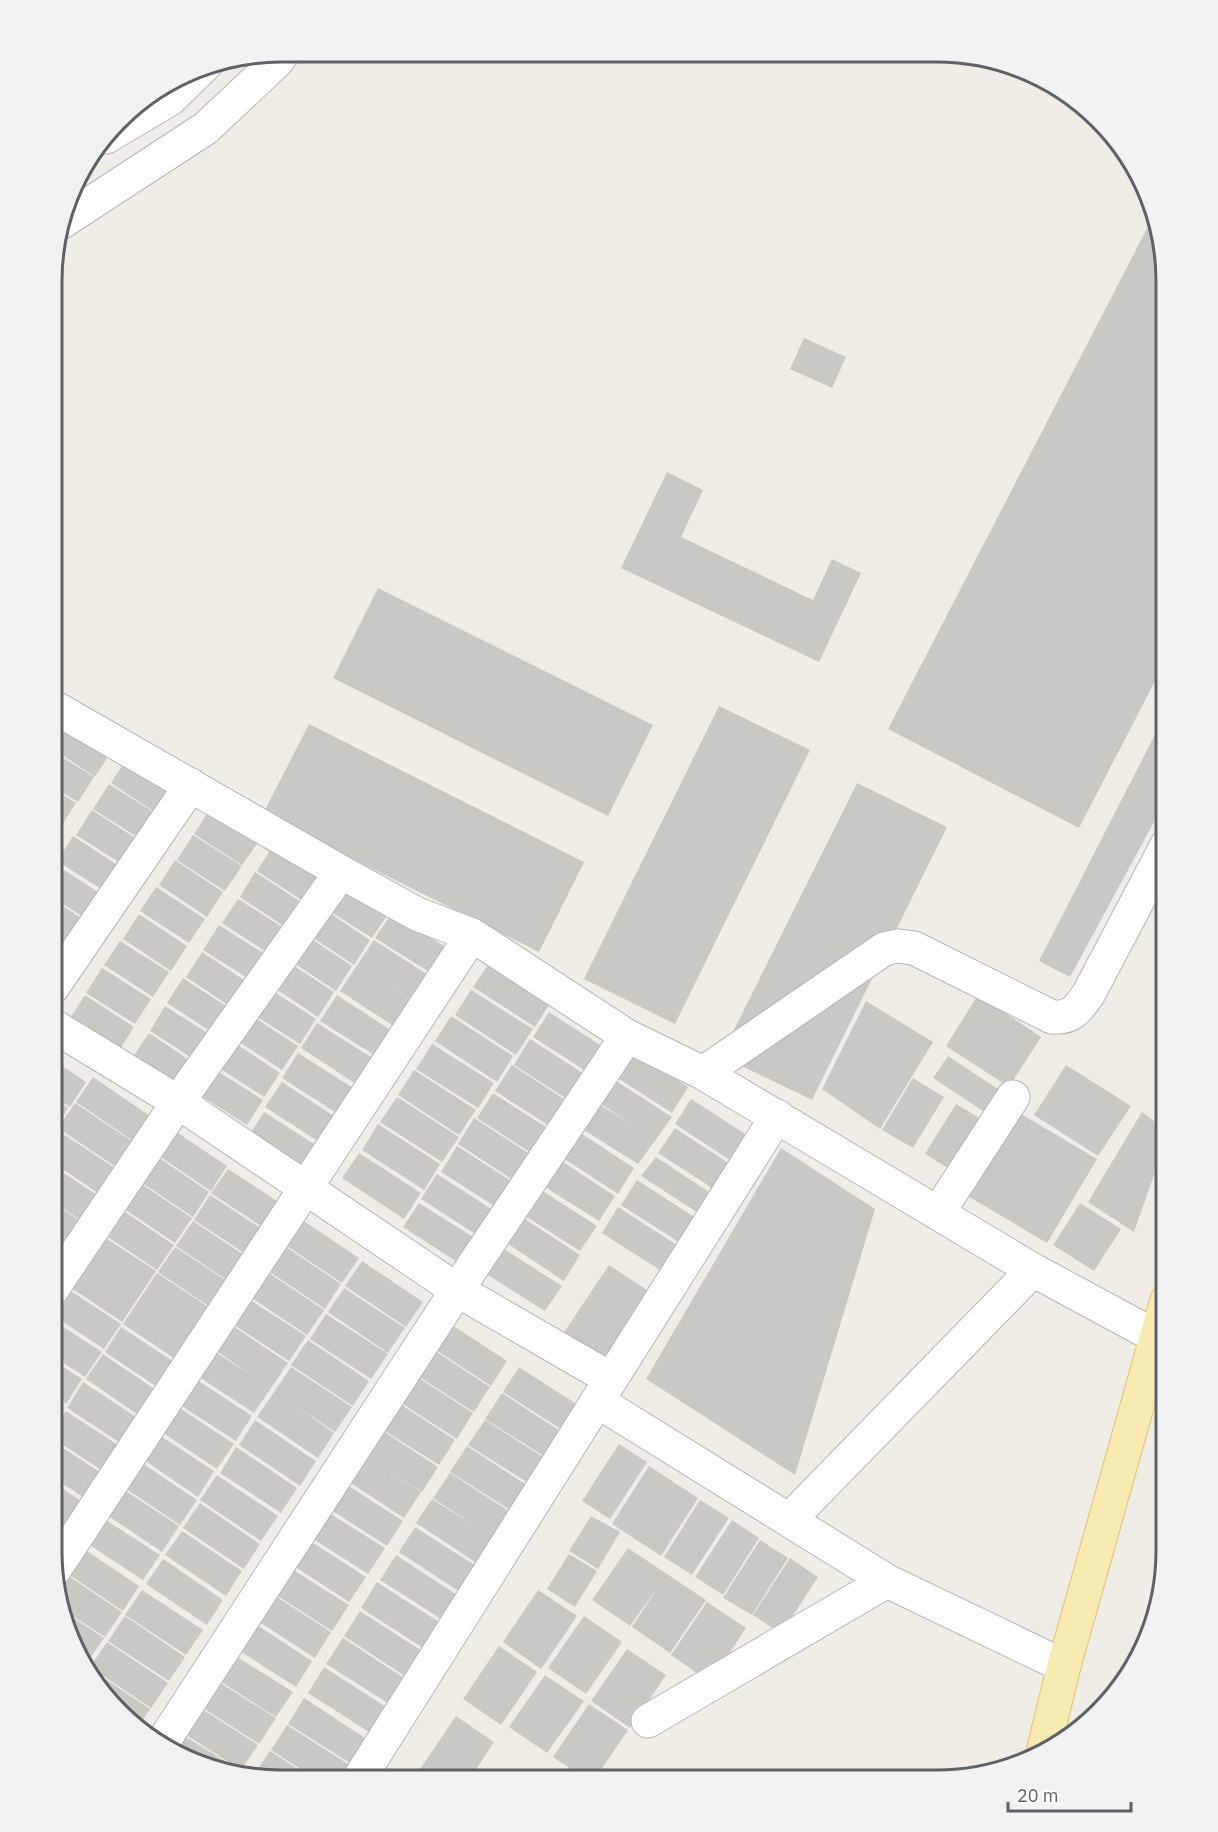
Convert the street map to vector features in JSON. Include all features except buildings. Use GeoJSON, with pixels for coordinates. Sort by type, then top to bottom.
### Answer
{"type":"FeatureCollection","features":[{"type":"Feature","properties":{"kind":"main road"},"geometry":{"type":"LineString","coordinates":[[1045,1742],[1064,1666],[1156,1337]]}},
{"type":"Feature","properties":{"kind":"street"},"geometry":{"type":"LineString","coordinates":[[71,217],[206,128],[276,62]]}},
{"type":"Feature","properties":{"kind":"street"},"geometry":{"type":"LineString","coordinates":[[128,124],[170,99],[187,83]]}},
{"type":"Feature","properties":{"kind":"street"},"geometry":{"type":"LineString","coordinates":[[62,712],[417,914],[472,934],[627,1036],[703,1073],[1033,1270],[1156,1337]]}},
{"type":"Feature","properties":{"kind":"street"},"geometry":{"type":"LineString","coordinates":[[62,973],[190,785]]}},
{"type":"Feature","properties":{"kind":"street"},"geometry":{"type":"LineString","coordinates":[[703,1073],[884,949],[897,946],[914,948],[1052,1017],[1064,1018],[1077,1011],[1089,993],[1156,866]]}},
{"type":"Feature","properties":{"kind":"street"},"geometry":{"type":"LineString","coordinates":[[62,1275],[178,1102],[341,872]]}},
{"type":"Feature","properties":{"kind":"street"},"geometry":{"type":"LineString","coordinates":[[62,1558],[472,934]]}},
{"type":"Feature","properties":{"kind":"street"},"geometry":{"type":"LineString","coordinates":[[62,1031],[178,1102],[306,1188],[604,1390],[789,1520],[887,1581],[1064,1666]]}},
{"type":"Feature","properties":{"kind":"street"},"geometry":{"type":"LineString","coordinates":[[165,1737],[457,1290],[627,1036]]}},
{"type":"Feature","properties":{"kind":"street"},"geometry":{"type":"LineString","coordinates":[[939,1214],[1013,1097]]}},
{"type":"Feature","properties":{"kind":"street"},"geometry":{"type":"LineString","coordinates":[[365,1770],[777,1116]]}},
{"type":"Feature","properties":{"kind":"street"},"geometry":{"type":"LineString","coordinates":[[789,1520],[1033,1270]]}},
{"type":"Feature","properties":{"kind":"street"},"geometry":{"type":"LineString","coordinates":[[648,1720],[887,1581]]}}]}
